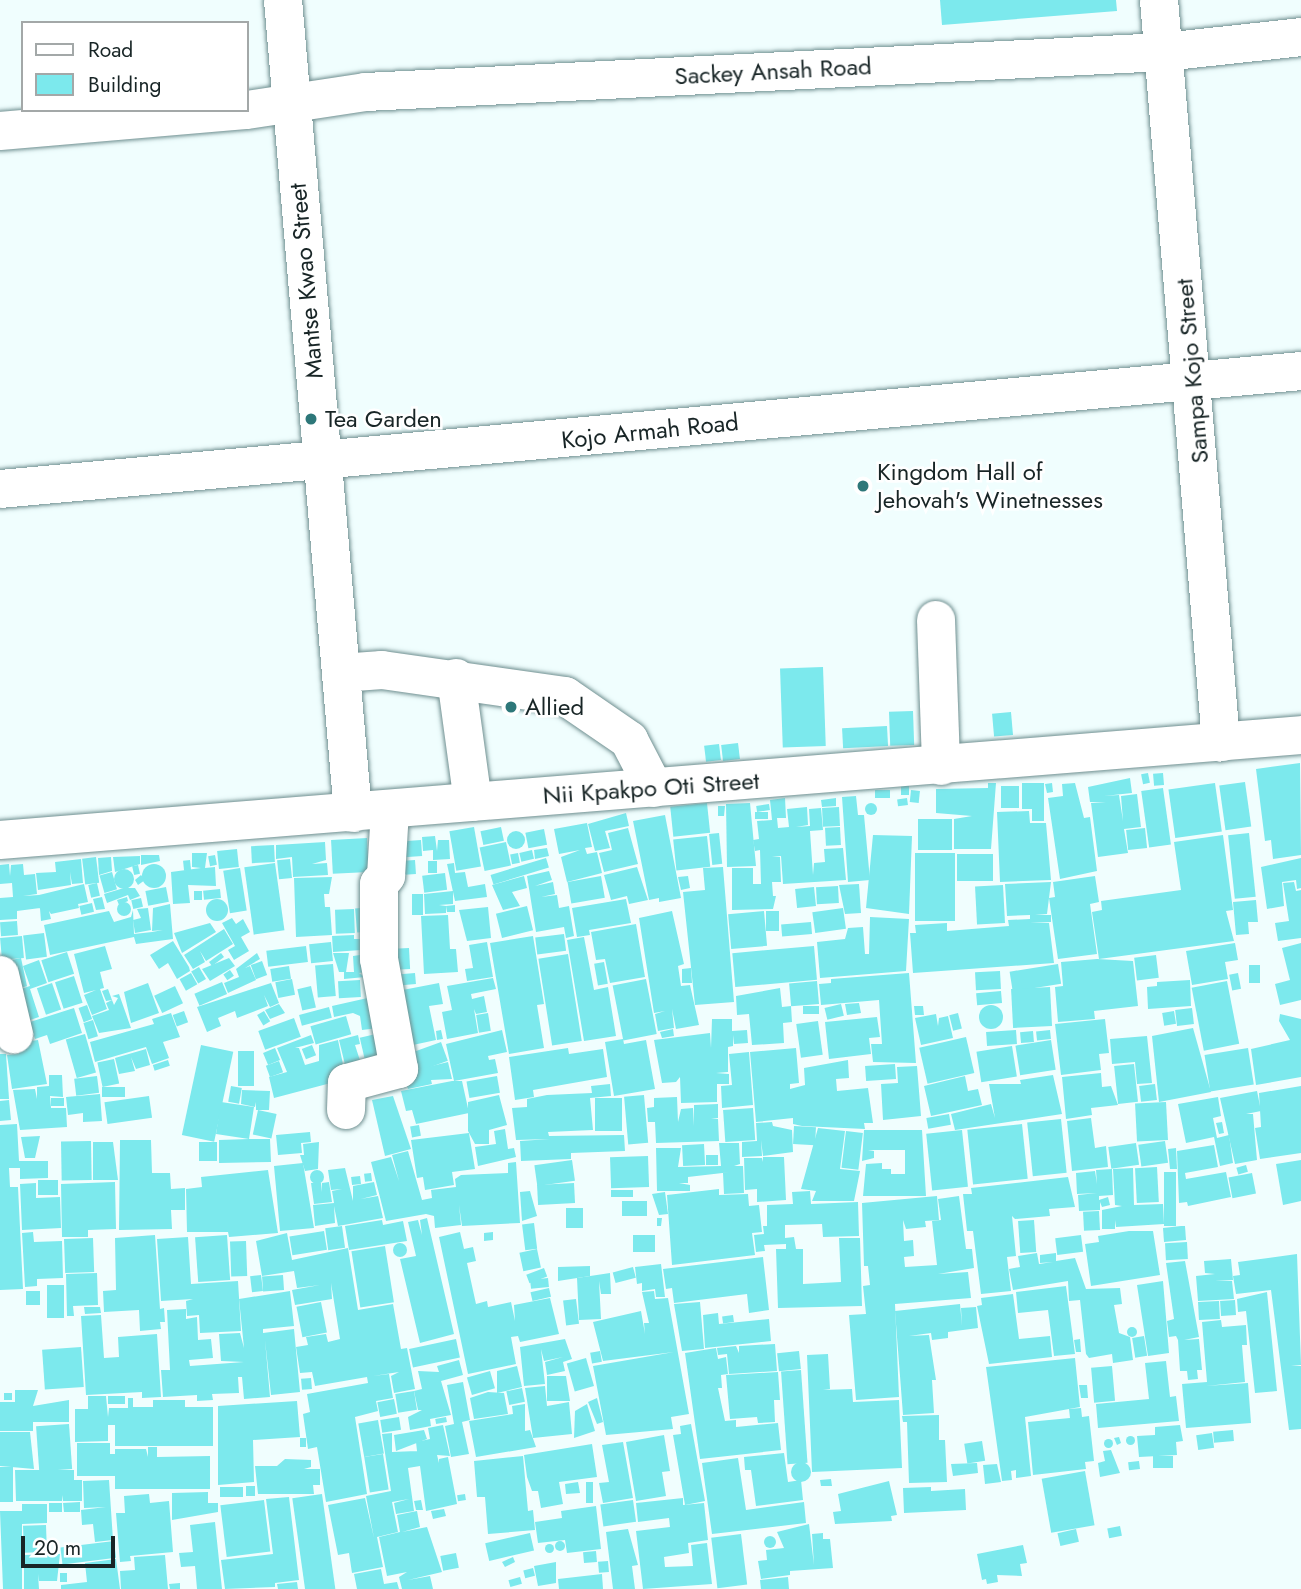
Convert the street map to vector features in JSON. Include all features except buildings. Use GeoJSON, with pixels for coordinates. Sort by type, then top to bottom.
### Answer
{"type":"FeatureCollection","features":[{"type":"Feature","properties":{"kind":"street","name":"Mantse Kwao Street"},"geometry":{"type":"LineString","coordinates":[[283,0],[289,105],[341,673],[386,876],[379,884],[379,959],[399,1069],[347,1083],[346,1110]]}},
{"type":"Feature","properties":{"kind":"street","name":"Sampa Kojo Street"},"geometry":{"type":"LineString","coordinates":[[1159,0],[1194,378],[1221,742]]}},
{"type":"Feature","properties":{"kind":"street","name":"Sackey Ansah Road"},"geometry":{"type":"LineString","coordinates":[[248,110],[366,92],[1164,52],[1301,37]]}},
{"type":"Feature","properties":{"kind":"street","name":"Sackey Ansah Road"},"geometry":{"type":"LineString","coordinates":[[0,131],[223,112]]}},
{"type":"Feature","properties":{"kind":"street","name":"Kojo Armah Road"},"geometry":{"type":"LineString","coordinates":[[0,489],[323,463],[1194,378],[1301,371]]}},
{"type":"Feature","properties":{"kind":"street"},"geometry":{"type":"LineString","coordinates":[[936,620],[941,766]]}},
{"type":"Feature","properties":{"kind":"street"},"geometry":{"type":"LineString","coordinates":[[341,673],[382,670],[456,678],[565,696],[629,740],[654,788]]}},
{"type":"Feature","properties":{"kind":"street"},"geometry":{"type":"LineString","coordinates":[[456,678],[472,802]]}},
{"type":"Feature","properties":{"kind":"street","name":"Nii Kpakpo Oti Street"},"geometry":{"type":"LineString","coordinates":[[0,841],[1301,735]]}},
{"type":"Feature","properties":{"kind":"street"},"geometry":{"type":"LineString","coordinates":[[0,975],[14,1034]]}},
{"type":"Feature","properties":{"kind":"place","name":"Tea Garden"},"geometry":{"type":"Point","coordinates":[311,419]}},
{"type":"Feature","properties":{"kind":"place","name":"Kingdom Hall of Jehovah's Winetnesses"},"geometry":{"type":"Point","coordinates":[863,486]}},
{"type":"Feature","properties":{"kind":"place","name":"Allied"},"geometry":{"type":"Point","coordinates":[511,707]}}]}
